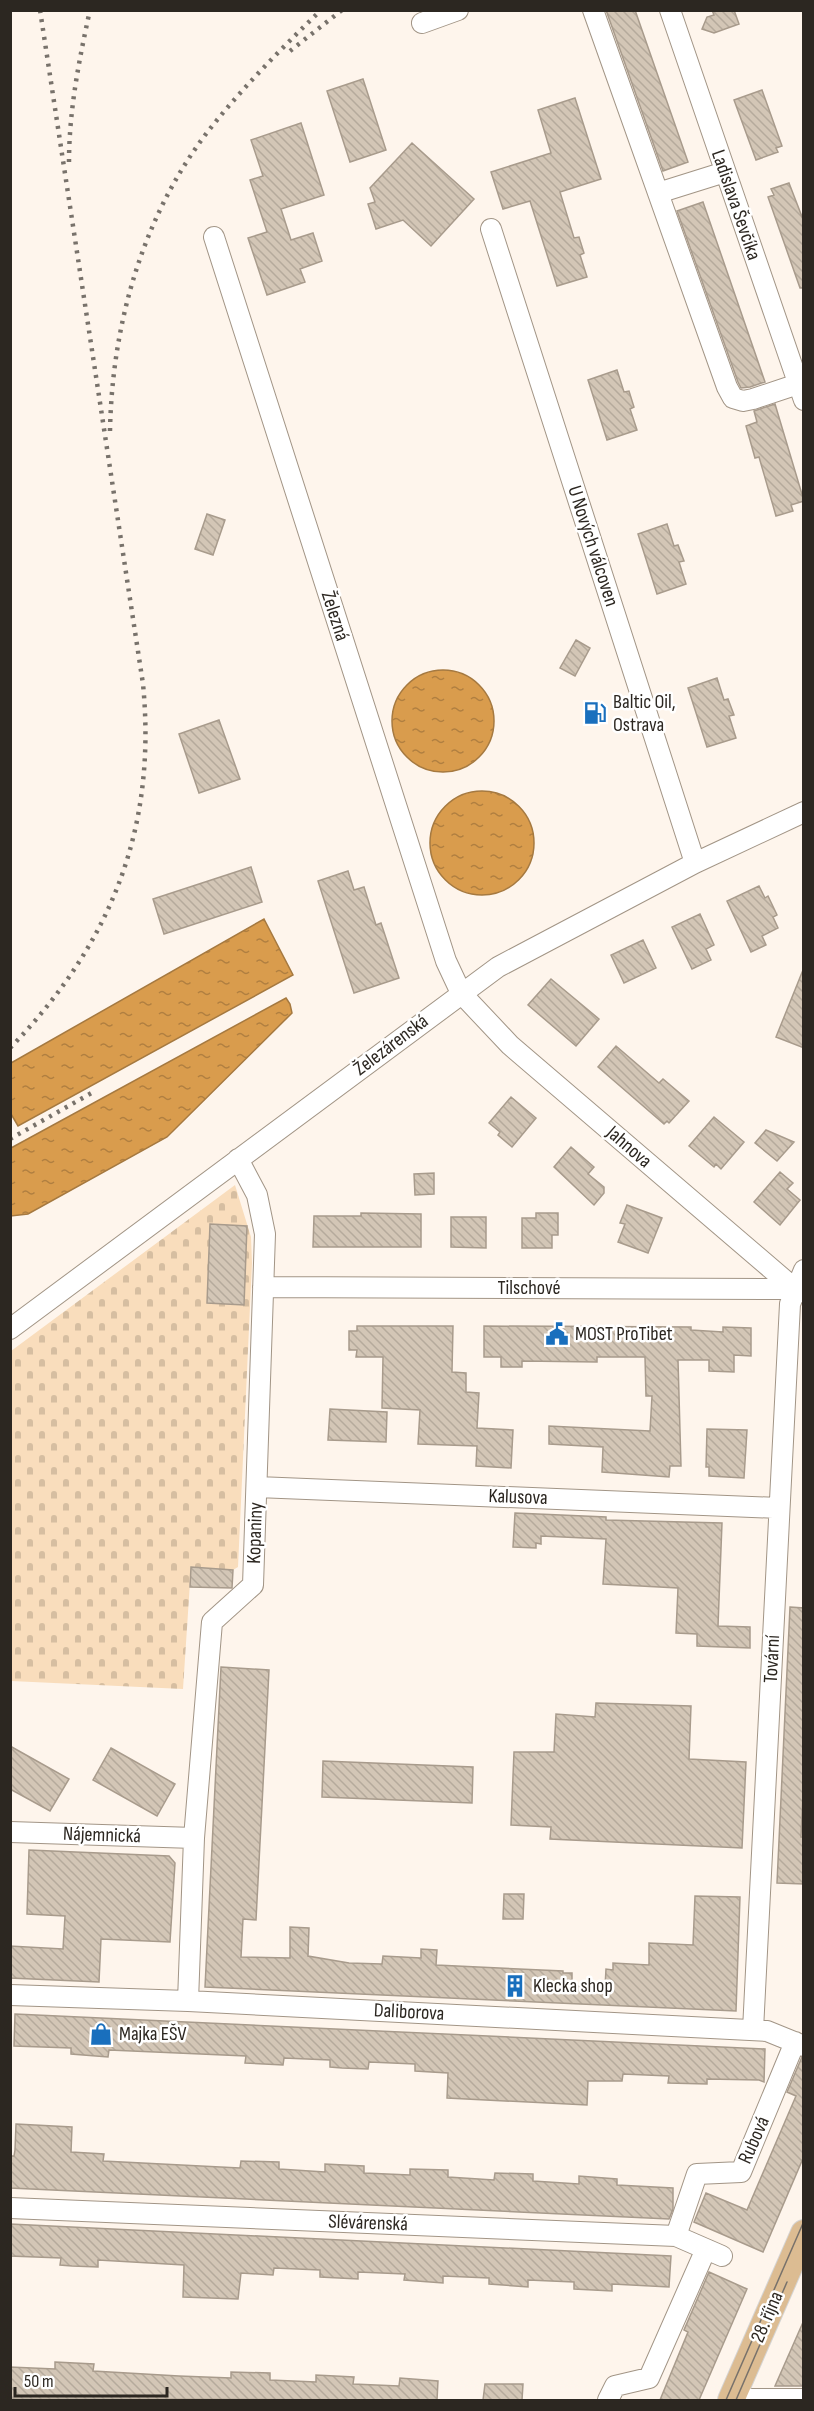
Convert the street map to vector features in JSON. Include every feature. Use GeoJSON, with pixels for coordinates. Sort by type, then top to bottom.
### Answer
{"type":"FeatureCollection","features":[{"type":"Feature","properties":{"kind":"main road","name":"28. října"},"geometry":{"type":"LineString","coordinates":[[731,2400],[804,2233]]}},
{"type":"Feature","properties":{"kind":"street"},"geometry":{"type":"LineString","coordinates":[[422,23],[458,10]]}},
{"type":"Feature","properties":{"kind":"street"},"geometry":{"type":"LineString","coordinates":[[593,10],[727,387],[733,398],[743,400],[801,392]]}},
{"type":"Feature","properties":{"kind":"street","name":"Ladislava Ševčíka"},"geometry":{"type":"LineString","coordinates":[[670,10],[801,392]]}},
{"type":"Feature","properties":{"kind":"street"},"geometry":{"type":"LineString","coordinates":[[658,193],[725,172]]}},
{"type":"Feature","properties":{"kind":"street","name":"U Nových válcoven"},"geometry":{"type":"LineString","coordinates":[[491,229],[695,863]]}},
{"type":"Feature","properties":{"kind":"street","name":"Železná"},"geometry":{"type":"LineString","coordinates":[[214,237],[446,961],[461,993]]}},
{"type":"Feature","properties":{"kind":"street","name":"Železárenská"},"geometry":{"type":"LineString","coordinates":[[10,1329],[461,993],[509,960],[695,863],[804,812]]}},
{"type":"Feature","properties":{"kind":"street","name":"Jahnova"},"geometry":{"type":"LineString","coordinates":[[461,993],[510,1046],[799,1291]]}},
{"type":"Feature","properties":{"kind":"street","name":"Kopaniny"},"geometry":{"type":"LineString","coordinates":[[188,2001],[194,1838],[212,1622],[253,1585],[266,1234],[264,1220],[252,1184],[238,1160]]}},
{"type":"Feature","properties":{"kind":"street","name":"Tovární"},"geometry":{"type":"LineString","coordinates":[[753,2030],[790,1304],[799,1291],[804,1270]]}},
{"type":"Feature","properties":{"kind":"street","name":"Tilschové"},"geometry":{"type":"LineString","coordinates":[[263,1287],[799,1291]]}},
{"type":"Feature","properties":{"kind":"street","name":"Kalusova"},"geometry":{"type":"LineString","coordinates":[[258,1487],[779,1508]]}},
{"type":"Feature","properties":{"kind":"street","name":"Nájemnická"},"geometry":{"type":"LineString","coordinates":[[10,1832],[194,1838]]}},
{"type":"Feature","properties":{"kind":"street","name":"Daliborova"},"geometry":{"type":"LineString","coordinates":[[10,1995],[188,2001],[753,2030],[768,2031],[799,2044]]}},
{"type":"Feature","properties":{"kind":"street","name":"Rubová"},"geometry":{"type":"LineString","coordinates":[[676,2236],[697,2174],[741,2172],[799,2044]]}},
{"type":"Feature","properties":{"kind":"street","name":"Slévárenská"},"geometry":{"type":"LineString","coordinates":[[10,2208],[676,2236],[714,2252],[649,2378],[615,2386],[608,2400]]}},
{"type":"Feature","properties":{"kind":"street"},"geometry":{"type":"LineString","coordinates":[[731,2400],[804,2399]]}},
{"type":"Feature","properties":{"kind":"green space"},"geometry":{"type":"Polygon","coordinates":[[[235,1185],[251,1237],[252,1263],[238,1567],[233,1570],[191,1567],[183,1689],[11,1681],[11,1351],[235,1185]]]}},
{"type":"Feature","properties":{"kind":"water"},"geometry":{"type":"Polygon","coordinates":[[[443,670],[463,674],[479,685],[490,701],[494,721],[490,741],[479,757],[463,768],[443,772],[423,768],[407,757],[396,741],[392,721],[396,701],[407,685],[423,674],[443,670]]]}},
{"type":"Feature","properties":{"kind":"water"},"geometry":{"type":"Polygon","coordinates":[[[482,791],[502,795],[519,806],[530,823],[534,843],[530,863],[519,880],[502,891],[482,895],[462,891],[445,880],[434,863],[430,843],[434,823],[445,806],[462,795],[482,791]]]}},
{"type":"Feature","properties":{"kind":"water"},"geometry":{"type":"Polygon","coordinates":[[[264,919],[293,975],[18,1126],[11,1114],[11,1063],[264,919]]]}},
{"type":"Feature","properties":{"kind":"water"},"geometry":{"type":"Polygon","coordinates":[[[286,998],[292,1013],[167,1137],[28,1214],[11,1216],[11,1148],[286,998]]]}},
{"type":"Feature","properties":{"kind":"building"},"geometry":{"type":"Polygon","coordinates":[[[606,10],[635,10],[688,162],[663,171],[606,10]]]}},
{"type":"Feature","properties":{"kind":"building"},"geometry":{"type":"Polygon","coordinates":[[[712,10],[734,10],[739,24],[714,33],[702,29],[707,17],[714,15],[712,10]]]}},
{"type":"Feature","properties":{"kind":"building"},"geometry":{"type":"Polygon","coordinates":[[[363,79],[386,150],[350,162],[327,91],[363,79]]]}},
{"type":"Feature","properties":{"kind":"building"},"geometry":{"type":"Polygon","coordinates":[[[762,90],[782,146],[776,148],[778,152],[756,160],[734,100],[762,90]]]}},
{"type":"Feature","properties":{"kind":"building"},"geometry":{"type":"Polygon","coordinates":[[[575,98],[601,179],[560,192],[574,238],[579,237],[584,253],[580,255],[587,277],[557,286],[530,201],[503,209],[491,172],[551,153],[538,110],[575,98]]]}},
{"type":"Feature","properties":{"kind":"building"},"geometry":{"type":"Polygon","coordinates":[[[301,123],[324,195],[281,209],[291,240],[313,233],[322,261],[300,269],[305,282],[267,295],[248,238],[267,232],[250,180],[263,176],[251,140],[301,123]]]}},
{"type":"Feature","properties":{"kind":"building"},"geometry":{"type":"Polygon","coordinates":[[[412,143],[474,199],[431,246],[403,220],[376,229],[368,204],[375,202],[370,188],[412,143]]]}},
{"type":"Feature","properties":{"kind":"building"},"geometry":{"type":"Polygon","coordinates":[[[789,183],[804,222],[804,288],[800,288],[768,197],[774,195],[771,189],[789,183]]]}},
{"type":"Feature","properties":{"kind":"building"},"geometry":{"type":"Polygon","coordinates":[[[703,202],[765,382],[750,387],[741,388],[738,382],[677,211],[703,202]]]}},
{"type":"Feature","properties":{"kind":"building"},"geometry":{"type":"Polygon","coordinates":[[[617,370],[624,392],[629,391],[634,407],[630,409],[637,430],[607,440],[588,380],[617,370]]]}},
{"type":"Feature","properties":{"kind":"building"},"geometry":{"type":"Polygon","coordinates":[[[775,404],[804,501],[791,505],[793,511],[776,516],[759,457],[755,458],[746,426],[757,422],[754,411],[775,404]]]}},
{"type":"Feature","properties":{"kind":"building"},"geometry":{"type":"Polygon","coordinates":[[[207,514],[225,520],[213,555],[195,549],[207,514]]]}},
{"type":"Feature","properties":{"kind":"building"},"geometry":{"type":"Polygon","coordinates":[[[667,524],[674,546],[678,545],[684,561],[679,562],[686,584],[657,594],[638,534],[667,524]]]}},
{"type":"Feature","properties":{"kind":"building"},"geometry":{"type":"Polygon","coordinates":[[[576,640],[590,648],[575,676],[560,668],[576,640]]]}},
{"type":"Feature","properties":{"kind":"building"},"geometry":{"type":"Polygon","coordinates":[[[717,678],[724,700],[728,699],[734,715],[729,716],[736,738],[707,747],[688,688],[717,678]]]}},
{"type":"Feature","properties":{"kind":"building"},"geometry":{"type":"Polygon","coordinates":[[[219,720],[240,779],[199,793],[179,734],[219,720]]]}},
{"type":"Feature","properties":{"kind":"building"},"geometry":{"type":"Polygon","coordinates":[[[251,867],[262,902],[164,934],[153,899],[251,867]]]}},
{"type":"Feature","properties":{"kind":"building"},"geometry":{"type":"Polygon","coordinates":[[[348,871],[354,890],[364,887],[376,925],[381,923],[399,978],[354,993],[318,881],[348,871]]]}},
{"type":"Feature","properties":{"kind":"building"},"geometry":{"type":"Polygon","coordinates":[[[759,886],[765,898],[768,896],[777,915],[773,917],[778,928],[762,936],[766,945],[751,952],[727,901],[759,886]]]}},
{"type":"Feature","properties":{"kind":"building"},"geometry":{"type":"Polygon","coordinates":[[[700,914],[714,945],[706,949],[711,960],[692,969],[672,927],[700,914]]]}},
{"type":"Feature","properties":{"kind":"building"},"geometry":{"type":"Polygon","coordinates":[[[643,940],[656,968],[624,983],[611,955],[643,940]]]}},
{"type":"Feature","properties":{"kind":"building"},"geometry":{"type":"Polygon","coordinates":[[[804,970],[804,1048],[776,1037],[804,970]]]}},
{"type":"Feature","properties":{"kind":"building"},"geometry":{"type":"Polygon","coordinates":[[[551,979],[599,1019],[576,1046],[528,1005],[551,979]]]}},
{"type":"Feature","properties":{"kind":"building"},"geometry":{"type":"Polygon","coordinates":[[[616,1046],[659,1083],[663,1079],[689,1101],[669,1123],[667,1121],[664,1124],[598,1067],[616,1046]]]}},
{"type":"Feature","properties":{"kind":"building"},"geometry":{"type":"Polygon","coordinates":[[[511,1097],[536,1118],[512,1147],[498,1135],[500,1132],[489,1123],[511,1097]]]}},
{"type":"Feature","properties":{"kind":"building"},"geometry":{"type":"Polygon","coordinates":[[[714,1117],[744,1142],[721,1169],[716,1164],[714,1167],[689,1146],[714,1117]]]}},
{"type":"Feature","properties":{"kind":"building"},"geometry":{"type":"Polygon","coordinates":[[[766,1130],[794,1142],[777,1161],[755,1143],[766,1130]]]}},
{"type":"Feature","properties":{"kind":"building"},"geometry":{"type":"Polygon","coordinates":[[[571,1147],[594,1167],[588,1174],[604,1187],[604,1193],[594,1205],[554,1167],[571,1147]]]}},
{"type":"Feature","properties":{"kind":"building"},"geometry":{"type":"Polygon","coordinates":[[[780,1172],[793,1183],[787,1189],[800,1200],[780,1225],[754,1202],[780,1172]]]}},
{"type":"Feature","properties":{"kind":"building"},"geometry":{"type":"Polygon","coordinates":[[[434,1173],[434,1194],[415,1195],[414,1174],[434,1173]]]}},
{"type":"Feature","properties":{"kind":"building"},"geometry":{"type":"Polygon","coordinates":[[[627,1205],[662,1218],[648,1253],[618,1242],[625,1224],[620,1223],[627,1205]]]}},
{"type":"Feature","properties":{"kind":"building"},"geometry":{"type":"Polygon","coordinates":[[[361,1213],[421,1214],[421,1247],[313,1247],[314,1216],[361,1216],[361,1213]]]}},
{"type":"Feature","properties":{"kind":"building"},"geometry":{"type":"Polygon","coordinates":[[[536,1213],[558,1213],[558,1235],[552,1235],[552,1248],[522,1248],[522,1218],[536,1218],[536,1213]]]}},
{"type":"Feature","properties":{"kind":"building"},"geometry":{"type":"Polygon","coordinates":[[[451,1217],[486,1217],[486,1248],[451,1247],[451,1217]]]}},
{"type":"Feature","properties":{"kind":"building"},"geometry":{"type":"Polygon","coordinates":[[[210,1224],[247,1226],[244,1305],[207,1303],[210,1224]]]}},
{"type":"Feature","properties":{"kind":"building"},"geometry":{"type":"Polygon","coordinates":[[[357,1326],[453,1326],[452,1372],[466,1373],[466,1392],[479,1393],[477,1428],[513,1430],[511,1468],[476,1466],[477,1446],[418,1444],[420,1410],[382,1408],[383,1357],[356,1357],[357,1350],[349,1350],[349,1331],[357,1331],[357,1326]]]}},
{"type":"Feature","properties":{"kind":"building"},"geometry":{"type":"Polygon","coordinates":[[[484,1326],[691,1327],[691,1330],[723,1332],[723,1327],[751,1328],[751,1356],[734,1355],[734,1372],[709,1371],[709,1360],[678,1360],[681,1466],[670,1466],[669,1477],[602,1472],[603,1447],[549,1444],[549,1426],[650,1431],[652,1396],[646,1396],[645,1357],[597,1357],[597,1362],[522,1361],[522,1367],[501,1367],[501,1357],[484,1357],[484,1326]]]}},
{"type":"Feature","properties":{"kind":"building"},"geometry":{"type":"Polygon","coordinates":[[[330,1409],[387,1412],[386,1442],[328,1440],[330,1409]]]}},
{"type":"Feature","properties":{"kind":"building"},"geometry":{"type":"Polygon","coordinates":[[[707,1429],[747,1430],[744,1478],[709,1476],[709,1467],[706,1467],[707,1429]]]}},
{"type":"Feature","properties":{"kind":"building"},"geometry":{"type":"Polygon","coordinates":[[[515,1513],[606,1517],[606,1520],[722,1523],[718,1626],[750,1627],[750,1648],[697,1646],[697,1634],[676,1633],[678,1588],[603,1584],[606,1539],[541,1536],[541,1544],[536,1543],[536,1548],[513,1547],[515,1513]]]}},
{"type":"Feature","properties":{"kind":"building"},"geometry":{"type":"Polygon","coordinates":[[[191,1567],[233,1570],[232,1588],[190,1587],[191,1567]]]}},
{"type":"Feature","properties":{"kind":"building"},"geometry":{"type":"Polygon","coordinates":[[[790,1607],[804,1608],[804,1774],[801,1837],[804,1837],[804,1884],[777,1883],[790,1607]]]}},
{"type":"Feature","properties":{"kind":"building"},"geometry":{"type":"Polygon","coordinates":[[[221,1667],[269,1670],[256,1920],[243,1919],[241,1957],[290,1958],[290,1927],[309,1928],[308,1956],[349,1963],[382,1964],[383,1956],[421,1958],[421,1949],[437,1950],[436,1965],[563,1971],[563,1973],[572,1973],[572,1986],[605,1987],[606,1969],[613,1970],[613,1963],[649,1965],[649,1943],[693,1945],[695,1896],[740,1897],[736,2011],[205,1987],[221,1667]]]}},
{"type":"Feature","properties":{"kind":"building"},"geometry":{"type":"Polygon","coordinates":[[[596,1703],[691,1706],[689,1759],[746,1762],[742,1848],[550,1839],[551,1827],[511,1825],[514,1752],[554,1752],[556,1714],[595,1717],[596,1703]]]}},
{"type":"Feature","properties":{"kind":"building"},"geometry":{"type":"Polygon","coordinates":[[[10,1746],[69,1779],[50,1811],[10,1789],[10,1746]]]}},
{"type":"Feature","properties":{"kind":"building"},"geometry":{"type":"Polygon","coordinates":[[[111,1748],[175,1784],[157,1816],[93,1780],[111,1748]]]}},
{"type":"Feature","properties":{"kind":"building"},"geometry":{"type":"Polygon","coordinates":[[[323,1761],[473,1767],[472,1803],[322,1797],[323,1761]]]}},
{"type":"Feature","properties":{"kind":"building"},"geometry":{"type":"Polygon","coordinates":[[[29,1850],[169,1856],[175,1863],[170,1942],[101,1939],[99,1982],[10,1978],[10,1946],[63,1949],[65,1916],[27,1914],[29,1850]]]}},
{"type":"Feature","properties":{"kind":"building"},"geometry":{"type":"Polygon","coordinates":[[[504,1894],[524,1894],[523,1919],[503,1919],[504,1894]]]}},
{"type":"Feature","properties":{"kind":"building"},"geometry":{"type":"Polygon","coordinates":[[[15,2014],[765,2049],[764,2082],[707,2079],[707,2084],[668,2083],[669,2076],[623,2074],[622,2081],[588,2081],[587,2105],[447,2098],[448,2073],[415,2071],[415,2064],[369,2062],[368,2069],[342,2068],[330,2067],[330,2060],[284,2058],[283,2065],[245,2063],[246,2056],[109,2050],[108,2057],[71,2054],[71,2048],[14,2046],[15,2014]]]}},
{"type":"Feature","properties":{"kind":"building"},"geometry":{"type":"Polygon","coordinates":[[[802,2057],[804,2058],[804,2156],[763,2252],[694,2222],[706,2193],[747,2210],[796,2096],[787,2092],[802,2057]]]}},
{"type":"Feature","properties":{"kind":"building"},"geometry":{"type":"Polygon","coordinates":[[[16,2124],[72,2127],[71,2152],[104,2154],[103,2161],[240,2168],[241,2161],[279,2162],[279,2169],[325,2172],[325,2164],[364,2166],[364,2173],[410,2175],[410,2169],[448,2170],[448,2177],[494,2180],[495,2173],[533,2174],[533,2181],[579,2184],[579,2176],[617,2179],[617,2185],[673,2188],[673,2209],[669,2219],[10,2188],[10,2156],[14,2156],[16,2124]]]}},
{"type":"Feature","properties":{"kind":"building"},"geometry":{"type":"Polygon","coordinates":[[[10,2224],[671,2256],[669,2287],[612,2284],[612,2291],[574,2289],[574,2282],[528,2280],[528,2287],[489,2284],[489,2278],[443,2276],[443,2283],[404,2280],[405,2274],[358,2272],[358,2279],[320,2277],[320,2270],[274,2268],[273,2275],[241,2273],[238,2299],[183,2297],[184,2265],[98,2260],[98,2267],[72,2266],[60,2265],[61,2258],[10,2256],[10,2224]]]}},
{"type":"Feature","properties":{"kind":"building"},"geometry":{"type":"Polygon","coordinates":[[[709,2272],[747,2289],[699,2400],[660,2400],[688,2332],[684,2330],[709,2272]]]}},
{"type":"Feature","properties":{"kind":"building"},"geometry":{"type":"Polygon","coordinates":[[[804,2320],[804,2386],[775,2386],[804,2320]]]}},
{"type":"Feature","properties":{"kind":"building"},"geometry":{"type":"Polygon","coordinates":[[[55,2362],[94,2364],[93,2371],[179,2376],[231,2378],[231,2372],[270,2373],[270,2380],[316,2382],[316,2375],[354,2377],[353,2384],[399,2386],[400,2378],[438,2381],[437,2400],[10,2399],[10,2367],[55,2369],[55,2362]]]}},
{"type":"Feature","properties":{"kind":"building"},"geometry":{"type":"Polygon","coordinates":[[[485,2384],[523,2384],[522,2400],[483,2400],[485,2384]]]}},
{"type":"Feature","properties":{"kind":"tram line"},"geometry":{"type":"LineString","coordinates":[[726,2400],[804,2221]]}},
{"type":"Feature","properties":{"kind":"tram line"},"geometry":{"type":"LineString","coordinates":[[736,2400],[787,2282]]}},
{"type":"Feature","properties":{"kind":"railway"},"geometry":{"type":"LineString","coordinates":[[10,1048],[45,1008],[75,968],[100,925],[120,881],[134,835],[142,787],[145,737],[143,684],[40,10]]}},
{"type":"Feature","properties":{"kind":"railway"},"geometry":{"type":"LineString","coordinates":[[69,162],[75,86],[90,10]]}},
{"type":"Feature","properties":{"kind":"railway"},"geometry":{"type":"LineString","coordinates":[[110,431],[112,391],[125,311],[149,234],[166,198],[186,163],[222,114],[263,68],[321,10]]}},
{"type":"Feature","properties":{"kind":"railway"},"geometry":{"type":"LineString","coordinates":[[290,51],[342,10]]}},
{"type":"Feature","properties":{"kind":"railway"},"geometry":{"type":"LineString","coordinates":[[10,1139],[95,1091]]}},
{"type":"Feature","properties":{"kind":"place","name":"Baltic Oil, Ostrava"},"geometry":{"type":"Point","coordinates":[595,713]}},
{"type":"Feature","properties":{"kind":"place","name":"MOST ProTibet"},"geometry":{"type":"Point","coordinates":[557,1334]}},
{"type":"Feature","properties":{"kind":"place","name":"Klecka shop"},"geometry":{"type":"Point","coordinates":[515,1986]}},
{"type":"Feature","properties":{"kind":"place","name":"Majka EŠV"},"geometry":{"type":"Point","coordinates":[101,2034]}}]}
